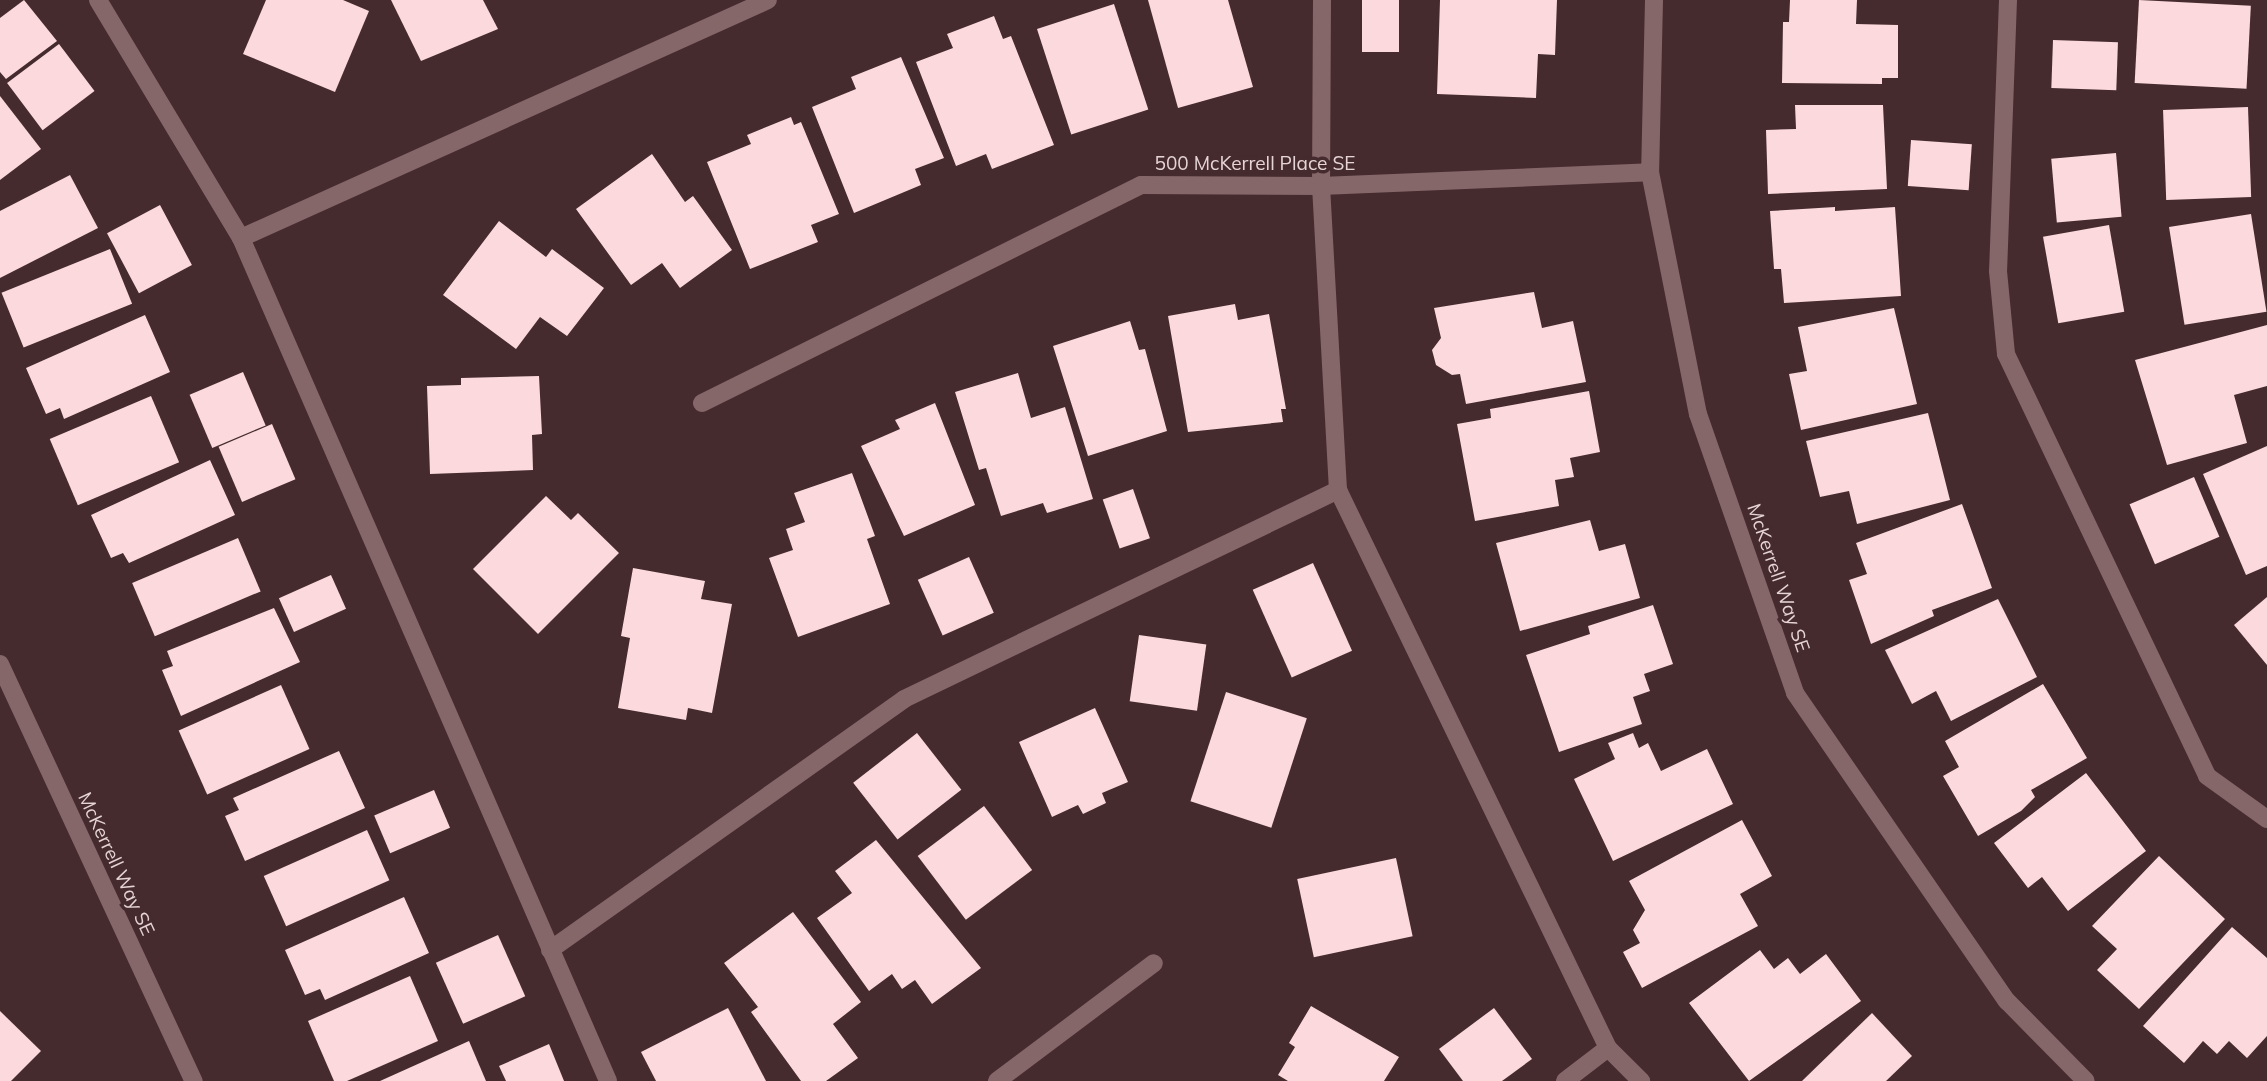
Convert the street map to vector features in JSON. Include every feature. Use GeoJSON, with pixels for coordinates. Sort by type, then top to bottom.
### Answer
{"type":"FeatureCollection","features":[{"type":"Feature","properties":{"kind":"street"},"geometry":{"type":"LineString","coordinates":[[98,0],[241,238],[608,1081]]}},
{"type":"Feature","properties":{"kind":"street"},"geometry":{"type":"LineString","coordinates":[[241,238],[768,0]]}},
{"type":"Feature","properties":{"kind":"street"},"geometry":{"type":"LineString","coordinates":[[1322,0],[1321,186],[1338,490],[1608,1048],[1641,1081]]}},
{"type":"Feature","properties":{"kind":"street","name":"McKerrell Way SE"},"geometry":{"type":"LineString","coordinates":[[1654,0],[1650,172],[1698,414],[1796,692],[2007,1001],[2086,1081]]}},
{"type":"Feature","properties":{"kind":"street"},"geometry":{"type":"LineString","coordinates":[[2008,0],[1997,271],[2006,354],[2207,776],[2267,819]]}},
{"type":"Feature","properties":{"kind":"street","name":"500 McKerrell Place SE"},"geometry":{"type":"LineString","coordinates":[[702,402],[1141,185],[1321,186],[1650,172]]}},
{"type":"Feature","properties":{"kind":"street"},"geometry":{"type":"LineString","coordinates":[[550,950],[904,699],[1338,490]]}},
{"type":"Feature","properties":{"kind":"street","name":"McKerrell Way SE"},"geometry":{"type":"LineString","coordinates":[[0,664],[194,1081]]}},
{"type":"Feature","properties":{"kind":"street"},"geometry":{"type":"LineString","coordinates":[[997,1081],[1154,963]]}},
{"type":"Feature","properties":{"kind":"street"},"geometry":{"type":"LineString","coordinates":[[1565,1081],[1608,1048]]}},
{"type":"Feature","properties":{"kind":"building"},"geometry":{"type":"Polygon","coordinates":[[[24,0],[57,41],[6,79],[0,72],[0,18],[24,0]]]}},
{"type":"Feature","properties":{"kind":"building"},"geometry":{"type":"Polygon","coordinates":[[[266,0],[343,0],[369,11],[335,92],[243,54],[266,0]]]}},
{"type":"Feature","properties":{"kind":"building"},"geometry":{"type":"Polygon","coordinates":[[[391,0],[483,0],[498,29],[421,61],[391,0]]]}},
{"type":"Feature","properties":{"kind":"building"},"geometry":{"type":"Polygon","coordinates":[[[1148,0],[1228,0],[1253,87],[1178,108],[1148,0]]]}},
{"type":"Feature","properties":{"kind":"building"},"geometry":{"type":"Polygon","coordinates":[[[1362,0],[1399,0],[1399,52],[1362,52],[1362,0]]]}},
{"type":"Feature","properties":{"kind":"building"},"geometry":{"type":"Polygon","coordinates":[[[1440,0],[1557,0],[1555,55],[1538,54],[1536,98],[1437,94],[1440,0]]]}},
{"type":"Feature","properties":{"kind":"building"},"geometry":{"type":"Polygon","coordinates":[[[1790,0],[1857,0],[1856,24],[1898,25],[1898,78],[1882,78],[1882,84],[1782,83],[1783,22],[1789,22],[1790,0]]]}},
{"type":"Feature","properties":{"kind":"building"},"geometry":{"type":"Polygon","coordinates":[[[2139,0],[2251,6],[2247,89],[2135,83],[2139,0]]]}},
{"type":"Feature","properties":{"kind":"building"},"geometry":{"type":"Polygon","coordinates":[[[1114,4],[1148,110],[1071,135],[1037,29],[1114,4]]]}},
{"type":"Feature","properties":{"kind":"building"},"geometry":{"type":"Polygon","coordinates":[[[994,16],[1003,39],[1011,36],[1054,145],[992,169],[986,154],[956,166],[916,62],[953,48],[947,34],[994,16]]]}},
{"type":"Feature","properties":{"kind":"building"},"geometry":{"type":"Polygon","coordinates":[[[2053,40],[2118,42],[2116,90],[2051,88],[2053,40]]]}},
{"type":"Feature","properties":{"kind":"building"},"geometry":{"type":"Polygon","coordinates":[[[59,44],[95,91],[43,130],[7,83],[59,44]]]}},
{"type":"Feature","properties":{"kind":"building"},"geometry":{"type":"Polygon","coordinates":[[[901,57],[944,158],[915,169],[921,185],[854,213],[812,107],[856,89],[851,77],[901,57]]]}},
{"type":"Feature","properties":{"kind":"building"},"geometry":{"type":"Polygon","coordinates":[[[0,96],[41,149],[0,180],[0,96]]]}},
{"type":"Feature","properties":{"kind":"building"},"geometry":{"type":"Polygon","coordinates":[[[1795,105],[1883,105],[1887,189],[1768,194],[1766,130],[1796,129],[1795,105]]]}},
{"type":"Feature","properties":{"kind":"building"},"geometry":{"type":"Polygon","coordinates":[[[2248,107],[2251,197],[2166,200],[2163,110],[2248,107]]]}},
{"type":"Feature","properties":{"kind":"building"},"geometry":{"type":"Polygon","coordinates":[[[791,117],[794,125],[801,122],[839,214],[811,225],[818,242],[750,269],[707,162],[751,144],[747,135],[791,117]]]}},
{"type":"Feature","properties":{"kind":"building"},"geometry":{"type":"Polygon","coordinates":[[[1911,140],[1972,144],[1969,190],[1908,186],[1911,140]]]}},
{"type":"Feature","properties":{"kind":"building"},"geometry":{"type":"Polygon","coordinates":[[[2116,153],[2122,217],[2057,222],[2051,159],[2116,153]]]}},
{"type":"Feature","properties":{"kind":"building"},"geometry":{"type":"Polygon","coordinates":[[[652,154],[685,202],[693,196],[732,250],[680,288],[662,263],[631,285],[576,209],[652,154]]]}},
{"type":"Feature","properties":{"kind":"building"},"geometry":{"type":"Polygon","coordinates":[[[70,175],[98,228],[0,278],[0,211],[70,175]]]}},
{"type":"Feature","properties":{"kind":"building"},"geometry":{"type":"Polygon","coordinates":[[[160,205],[192,265],[139,293],[107,233],[160,205]]]}},
{"type":"Feature","properties":{"kind":"building"},"geometry":{"type":"Polygon","coordinates":[[[1835,207],[1835,211],[1895,207],[1901,296],[1784,303],[1781,269],[1774,269],[1770,211],[1835,207]]]}},
{"type":"Feature","properties":{"kind":"building"},"geometry":{"type":"Polygon","coordinates":[[[2251,214],[2266,312],[2185,325],[2169,227],[2251,214]]]}},
{"type":"Feature","properties":{"kind":"building"},"geometry":{"type":"Polygon","coordinates":[[[499,221],[546,257],[552,249],[604,288],[567,336],[540,317],[516,349],[443,295],[499,221]]]}},
{"type":"Feature","properties":{"kind":"building"},"geometry":{"type":"Polygon","coordinates":[[[2109,225],[2124,312],[2058,323],[2043,237],[2109,225]]]}},
{"type":"Feature","properties":{"kind":"building"},"geometry":{"type":"Polygon","coordinates":[[[110,249],[132,304],[24,348],[2,293],[110,249]]]}},
{"type":"Feature","properties":{"kind":"building"},"geometry":{"type":"Polygon","coordinates":[[[1534,292],[1542,328],[1573,321],[1586,382],[1466,404],[1460,374],[1452,375],[1436,365],[1432,350],[1441,338],[1434,308],[1534,292]]]}},
{"type":"Feature","properties":{"kind":"building"},"geometry":{"type":"Polygon","coordinates":[[[1235,304],[1238,320],[1269,314],[1286,409],[1281,409],[1283,422],[1188,432],[1168,316],[1235,304]]]}},
{"type":"Feature","properties":{"kind":"building"},"geometry":{"type":"Polygon","coordinates":[[[1894,308],[1917,404],[1801,430],[1789,374],[1807,371],[1798,327],[1894,308]]]}},
{"type":"Feature","properties":{"kind":"building"},"geometry":{"type":"Polygon","coordinates":[[[145,315],[170,372],[64,419],[60,408],[46,414],[26,368],[145,315]]]}},
{"type":"Feature","properties":{"kind":"building"},"geometry":{"type":"Polygon","coordinates":[[[1130,321],[1139,350],[1145,349],[1167,431],[1088,456],[1053,346],[1130,321]]]}},
{"type":"Feature","properties":{"kind":"building"},"geometry":{"type":"Polygon","coordinates":[[[2267,325],[2267,386],[2234,395],[2247,443],[2167,465],[2135,360],[2267,325]]]}},
{"type":"Feature","properties":{"kind":"building"},"geometry":{"type":"Polygon","coordinates":[[[243,372],[266,425],[212,448],[190,395],[243,372]]]}},
{"type":"Feature","properties":{"kind":"building"},"geometry":{"type":"Polygon","coordinates":[[[1018,373],[1031,418],[1065,407],[1093,499],[1047,513],[1043,503],[1001,516],[986,468],[979,470],[955,392],[1018,373]]]}},
{"type":"Feature","properties":{"kind":"building"},"geometry":{"type":"Polygon","coordinates":[[[539,376],[542,434],[532,435],[533,470],[430,474],[427,386],[461,385],[461,378],[539,376]]]}},
{"type":"Feature","properties":{"kind":"building"},"geometry":{"type":"Polygon","coordinates":[[[1589,391],[1600,452],[1570,458],[1574,477],[1555,480],[1559,506],[1475,521],[1457,424],[1491,418],[1490,409],[1589,391]]]}},
{"type":"Feature","properties":{"kind":"building"},"geometry":{"type":"Polygon","coordinates":[[[151,396],[179,462],[78,505],[50,439],[151,396]]]}},
{"type":"Feature","properties":{"kind":"building"},"geometry":{"type":"Polygon","coordinates":[[[935,403],[975,505],[904,536],[861,446],[900,429],[895,420],[935,403]]]}},
{"type":"Feature","properties":{"kind":"building"},"geometry":{"type":"Polygon","coordinates":[[[1928,413],[1950,500],[1857,524],[1849,491],[1820,497],[1806,441],[1928,413]]]}},
{"type":"Feature","properties":{"kind":"building"},"geometry":{"type":"Polygon","coordinates":[[[272,424],[295,479],[242,502],[219,447],[272,424]]]}},
{"type":"Feature","properties":{"kind":"building"},"geometry":{"type":"Polygon","coordinates":[[[2267,446],[2267,566],[2246,575],[2203,474],[2267,446]]]}},
{"type":"Feature","properties":{"kind":"building"},"geometry":{"type":"Polygon","coordinates":[[[210,460],[235,515],[129,563],[123,553],[111,558],[91,515],[210,460]]]}},
{"type":"Feature","properties":{"kind":"building"},"geometry":{"type":"Polygon","coordinates":[[[852,473],[875,536],[867,539],[890,604],[798,637],[769,558],[793,550],[786,529],[805,522],[794,493],[852,473]]]}},
{"type":"Feature","properties":{"kind":"building"},"geometry":{"type":"Polygon","coordinates":[[[2194,477],[2219,537],[2155,564],[2130,504],[2194,477]]]}},
{"type":"Feature","properties":{"kind":"building"},"geometry":{"type":"Polygon","coordinates":[[[1133,489],[1150,538],[1120,549],[1103,499],[1133,489]]]}},
{"type":"Feature","properties":{"kind":"building"},"geometry":{"type":"Polygon","coordinates":[[[546,496],[571,520],[578,513],[619,553],[538,634],[473,569],[546,496]]]}},
{"type":"Feature","properties":{"kind":"building"},"geometry":{"type":"Polygon","coordinates":[[[1962,504],[1992,588],[1932,610],[1934,616],[1871,644],[1849,580],[1867,574],[1856,543],[1962,504]]]}},
{"type":"Feature","properties":{"kind":"building"},"geometry":{"type":"Polygon","coordinates":[[[1590,520],[1599,551],[1625,544],[1640,598],[1520,631],[1496,543],[1590,520]]]}},
{"type":"Feature","properties":{"kind":"building"},"geometry":{"type":"Polygon","coordinates":[[[238,538],[261,591],[155,636],[132,583],[238,538]]]}},
{"type":"Feature","properties":{"kind":"building"},"geometry":{"type":"Polygon","coordinates":[[[969,557],[994,613],[943,636],[918,580],[969,557]]]}},
{"type":"Feature","properties":{"kind":"building"},"geometry":{"type":"Polygon","coordinates":[[[1313,563],[1352,651],[1292,678],[1253,590],[1313,563]]]}},
{"type":"Feature","properties":{"kind":"building"},"geometry":{"type":"Polygon","coordinates":[[[633,568],[705,581],[701,599],[732,604],[712,713],[688,708],[686,720],[618,708],[630,638],[621,636],[633,568]]]}},
{"type":"Feature","properties":{"kind":"building"},"geometry":{"type":"Polygon","coordinates":[[[331,575],[346,609],[294,632],[279,598],[331,575]]]}},
{"type":"Feature","properties":{"kind":"building"},"geometry":{"type":"Polygon","coordinates":[[[2267,597],[2267,665],[2234,625],[2267,597]]]}},
{"type":"Feature","properties":{"kind":"building"},"geometry":{"type":"Polygon","coordinates":[[[1998,599],[2037,677],[1951,721],[1936,691],[1912,704],[1885,650],[1998,599]]]}},
{"type":"Feature","properties":{"kind":"building"},"geometry":{"type":"Polygon","coordinates":[[[1653,605],[1673,664],[1644,674],[1650,691],[1633,697],[1642,724],[1559,752],[1526,655],[1590,634],[1588,626],[1653,605]]]}},
{"type":"Feature","properties":{"kind":"building"},"geometry":{"type":"Polygon","coordinates":[[[274,608],[300,662],[181,716],[162,670],[173,666],[167,651],[274,608]]]}},
{"type":"Feature","properties":{"kind":"building"},"geometry":{"type":"Polygon","coordinates":[[[1139,635],[1206,644],[1197,711],[1130,701],[1139,635]]]}},
{"type":"Feature","properties":{"kind":"building"},"geometry":{"type":"Polygon","coordinates":[[[2043,684],[2087,758],[2031,790],[2035,797],[2021,811],[1978,836],[1943,776],[1959,767],[1945,741],[2043,684]]]}},
{"type":"Feature","properties":{"kind":"building"},"geometry":{"type":"Polygon","coordinates":[[[281,685],[309,749],[207,795],[179,731],[281,685]]]}},
{"type":"Feature","properties":{"kind":"building"},"geometry":{"type":"Polygon","coordinates":[[[1226,692],[1307,718],[1271,828],[1190,801],[1226,692]]]}},
{"type":"Feature","properties":{"kind":"building"},"geometry":{"type":"Polygon","coordinates":[[[1095,708],[1128,782],[1102,793],[1106,803],[1083,814],[1078,805],[1052,817],[1019,742],[1095,708]]]}},
{"type":"Feature","properties":{"kind":"building"},"geometry":{"type":"Polygon","coordinates":[[[917,733],[961,790],[897,840],[853,783],[917,733]]]}},
{"type":"Feature","properties":{"kind":"building"},"geometry":{"type":"Polygon","coordinates":[[[1633,733],[1639,748],[1648,743],[1661,771],[1707,749],[1733,804],[1613,861],[1574,779],[1615,759],[1608,743],[1633,733]]]}},
{"type":"Feature","properties":{"kind":"building"},"geometry":{"type":"Polygon","coordinates":[[[339,751],[365,808],[245,861],[225,816],[239,810],[233,798],[339,751]]]}},
{"type":"Feature","properties":{"kind":"building"},"geometry":{"type":"Polygon","coordinates":[[[2086,773],[2146,851],[2068,911],[2042,877],[2028,888],[1994,843],[2086,773]]]}},
{"type":"Feature","properties":{"kind":"building"},"geometry":{"type":"Polygon","coordinates":[[[434,790],[450,828],[390,853],[374,815],[434,790]]]}},
{"type":"Feature","properties":{"kind":"building"},"geometry":{"type":"Polygon","coordinates":[[[984,806],[1032,870],[966,920],[918,856],[984,806]]]}},
{"type":"Feature","properties":{"kind":"building"},"geometry":{"type":"Polygon","coordinates":[[[1742,820],[1772,876],[1740,894],[1758,926],[1642,988],[1623,952],[1640,943],[1633,930],[1645,910],[1629,881],[1742,820]]]}},
{"type":"Feature","properties":{"kind":"building"},"geometry":{"type":"Polygon","coordinates":[[[367,830],[389,880],[286,926],[264,876],[367,830]]]}},
{"type":"Feature","properties":{"kind":"building"},"geometry":{"type":"Polygon","coordinates":[[[876,840],[981,968],[932,1004],[915,980],[902,989],[892,974],[869,991],[817,918],[852,893],[835,871],[876,840]]]}},
{"type":"Feature","properties":{"kind":"building"},"geometry":{"type":"Polygon","coordinates":[[[2159,856],[2225,919],[2139,1009],[2097,970],[2117,949],[2092,926],[2159,856]]]}},
{"type":"Feature","properties":{"kind":"building"},"geometry":{"type":"Polygon","coordinates":[[[1396,858],[1413,936],[1314,957],[1297,879],[1396,858]]]}},
{"type":"Feature","properties":{"kind":"building"},"geometry":{"type":"Polygon","coordinates":[[[404,897],[429,953],[325,1000],[320,989],[305,995],[285,950],[404,897]]]}},
{"type":"Feature","properties":{"kind":"building"},"geometry":{"type":"Polygon","coordinates":[[[793,912],[861,1002],[833,1024],[858,1058],[826,1081],[801,1081],[751,1012],[758,1007],[724,963],[793,912]]]}},
{"type":"Feature","properties":{"kind":"building"},"geometry":{"type":"Polygon","coordinates":[[[2232,927],[2267,958],[2267,1036],[2247,1058],[2229,1041],[2217,1054],[2203,1041],[2184,1063],[2143,1026],[2232,927]]]}},
{"type":"Feature","properties":{"kind":"building"},"geometry":{"type":"Polygon","coordinates":[[[498,935],[525,996],[463,1024],[436,963],[498,935]]]}},
{"type":"Feature","properties":{"kind":"building"},"geometry":{"type":"Polygon","coordinates":[[[1760,950],[1774,969],[1788,958],[1800,974],[1826,954],[1861,1001],[1749,1081],[1689,1003],[1760,950]]]}},
{"type":"Feature","properties":{"kind":"building"},"geometry":{"type":"Polygon","coordinates":[[[410,976],[438,1041],[347,1081],[334,1081],[308,1021],[410,976]]]}},
{"type":"Feature","properties":{"kind":"building"},"geometry":{"type":"Polygon","coordinates":[[[1311,1006],[1399,1057],[1384,1081],[1288,1081],[1278,1075],[1295,1047],[1289,1043],[1311,1006]]]}},
{"type":"Feature","properties":{"kind":"building"},"geometry":{"type":"Polygon","coordinates":[[[728,1008],[766,1081],[656,1081],[641,1052],[728,1008]]]}},
{"type":"Feature","properties":{"kind":"building"},"geometry":{"type":"Polygon","coordinates":[[[1494,1008],[1532,1059],[1502,1081],[1463,1081],[1439,1049],[1494,1008]]]}},
{"type":"Feature","properties":{"kind":"building"},"geometry":{"type":"Polygon","coordinates":[[[0,1011],[41,1051],[11,1081],[0,1081],[0,1011]]]}},
{"type":"Feature","properties":{"kind":"building"},"geometry":{"type":"Polygon","coordinates":[[[1872,1013],[1912,1056],[1886,1081],[1802,1081],[1872,1013]]]}},
{"type":"Feature","properties":{"kind":"building"},"geometry":{"type":"Polygon","coordinates":[[[469,1041],[486,1081],[380,1081],[469,1041]]]}},
{"type":"Feature","properties":{"kind":"building"},"geometry":{"type":"Polygon","coordinates":[[[549,1044],[564,1081],[506,1081],[499,1066],[549,1044]]]}}]}
